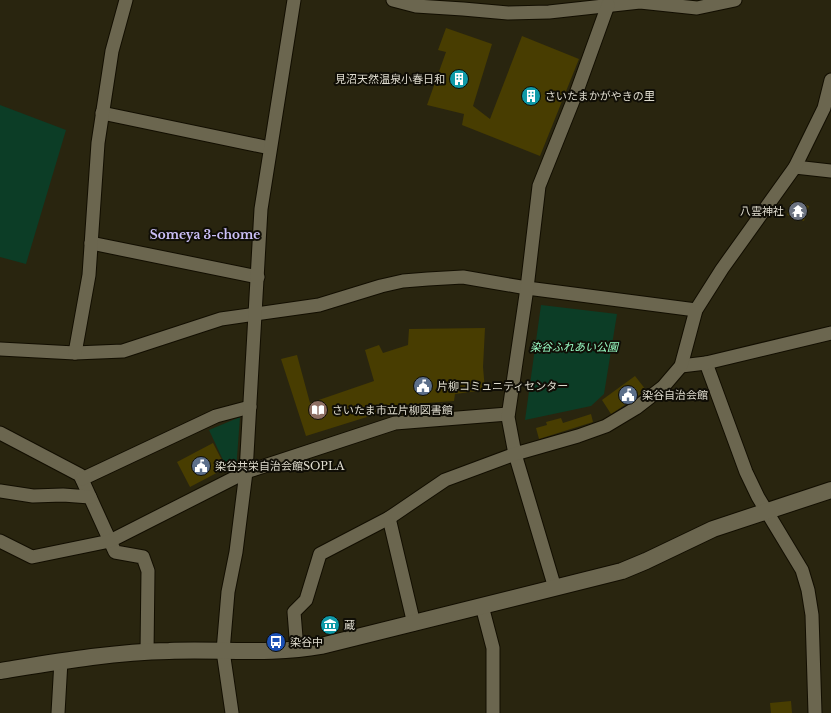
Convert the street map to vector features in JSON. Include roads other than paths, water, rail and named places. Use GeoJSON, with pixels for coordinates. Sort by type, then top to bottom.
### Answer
{"type":"FeatureCollection","features":[{"type":"Feature","properties":{"kind":"street"},"geometry":{"type":"LineString","coordinates":[[75,352],[89,275],[98,143],[102,113],[112,51],[126,0]]}},
{"type":"Feature","properties":{"kind":"street"},"geometry":{"type":"LineString","coordinates":[[232,713],[223,651],[228,592],[236,552],[246,472],[261,209],[294,0]]}},
{"type":"Feature","properties":{"kind":"street"},"geometry":{"type":"LineString","coordinates":[[393,0],[416,6],[508,13],[549,12],[640,2],[697,8],[736,0]]}},
{"type":"Feature","properties":{"kind":"street"},"geometry":{"type":"LineString","coordinates":[[555,588],[515,454],[508,414],[527,288],[539,186],[577,91],[608,5]]}},
{"type":"Feature","properties":{"kind":"street"},"geometry":{"type":"LineString","coordinates":[[297,650],[294,612],[306,600],[320,554],[389,518],[445,480],[515,454],[578,436],[606,426],[636,408],[663,387],[681,366],[696,310],[722,270],[795,168],[824,108],[831,80]]}},
{"type":"Feature","properties":{"kind":"street"},"geometry":{"type":"LineString","coordinates":[[102,113],[270,148]]}},
{"type":"Feature","properties":{"kind":"street"},"geometry":{"type":"LineString","coordinates":[[795,168],[831,171]]}},
{"type":"Feature","properties":{"kind":"street"},"geometry":{"type":"LineString","coordinates":[[92,243],[258,277]]}},
{"type":"Feature","properties":{"kind":"street"},"geometry":{"type":"LineString","coordinates":[[0,349],[75,352],[123,350],[221,319],[319,305],[381,286],[403,281],[463,277],[527,288],[696,310]]}},
{"type":"Feature","properties":{"kind":"street"},"geometry":{"type":"LineString","coordinates":[[681,366],[706,363],[831,333]]}},
{"type":"Feature","properties":{"kind":"street"},"geometry":{"type":"LineString","coordinates":[[706,363],[746,472],[758,497],[768,511],[802,570],[808,590],[812,615],[815,713]]}},
{"type":"Feature","properties":{"kind":"street"},"geometry":{"type":"LineString","coordinates":[[82,479],[216,416],[250,407]]}},
{"type":"Feature","properties":{"kind":"street"},"geometry":{"type":"LineString","coordinates":[[0,541],[32,557],[110,541],[246,472],[394,423],[508,414]]}},
{"type":"Feature","properties":{"kind":"street"},"geometry":{"type":"LineString","coordinates":[[0,434],[80,475],[115,552],[143,557],[148,571],[147,652]]}},
{"type":"Feature","properties":{"kind":"street"},"geometry":{"type":"LineString","coordinates":[[0,671],[61,661],[147,652],[297,650],[321,646],[622,571],[713,529],[831,490]]}},
{"type":"Feature","properties":{"kind":"street"},"geometry":{"type":"LineString","coordinates":[[0,491],[33,496],[62,495],[90,497]]}},
{"type":"Feature","properties":{"kind":"street"},"geometry":{"type":"LineString","coordinates":[[389,518],[414,624]]}},
{"type":"Feature","properties":{"kind":"street"},"geometry":{"type":"LineString","coordinates":[[482,606],[493,648],[493,713]]}},
{"type":"Feature","properties":{"kind":"street"},"geometry":{"type":"LineString","coordinates":[[58,713],[61,661]]}},
{"type":"Feature","properties":{"kind":"place","name":"見沼天然温泉小春日和"},"geometry":{"type":"Point","coordinates":[459,79]}},
{"type":"Feature","properties":{"kind":"place","name":"さいたまかがやきの里"},"geometry":{"type":"Point","coordinates":[531,96]}},
{"type":"Feature","properties":{"kind":"place","name":"八雲神社"},"geometry":{"type":"Point","coordinates":[798,211]}},
{"type":"Feature","properties":{"kind":"place","name":"片柳コミュニティセンター"},"geometry":{"type":"Point","coordinates":[423,386]}},
{"type":"Feature","properties":{"kind":"place","name":"染谷自治会館"},"geometry":{"type":"Point","coordinates":[628,395]}},
{"type":"Feature","properties":{"kind":"place","name":"さいたま市立片柳図書館"},"geometry":{"type":"Point","coordinates":[318,410]}},
{"type":"Feature","properties":{"kind":"place","name":"染谷共栄自治会館SOPLA"},"geometry":{"type":"Point","coordinates":[201,466]}},
{"type":"Feature","properties":{"kind":"place","name":"蔵"},"geometry":{"type":"Point","coordinates":[330,625]}},
{"type":"Feature","properties":{"kind":"place","name":"染谷中"},"geometry":{"type":"Point","coordinates":[276,642]}},
{"type":"Feature","properties":{"kind":"district","name":"Someya 3-chome"},"geometry":{"type":"Point","coordinates":[205,235]}},
{"type":"Feature","properties":{"kind":"park label","name":"染谷ふれあい公園"},"geometry":{"type":"Point","coordinates":[574,347]}}]}
